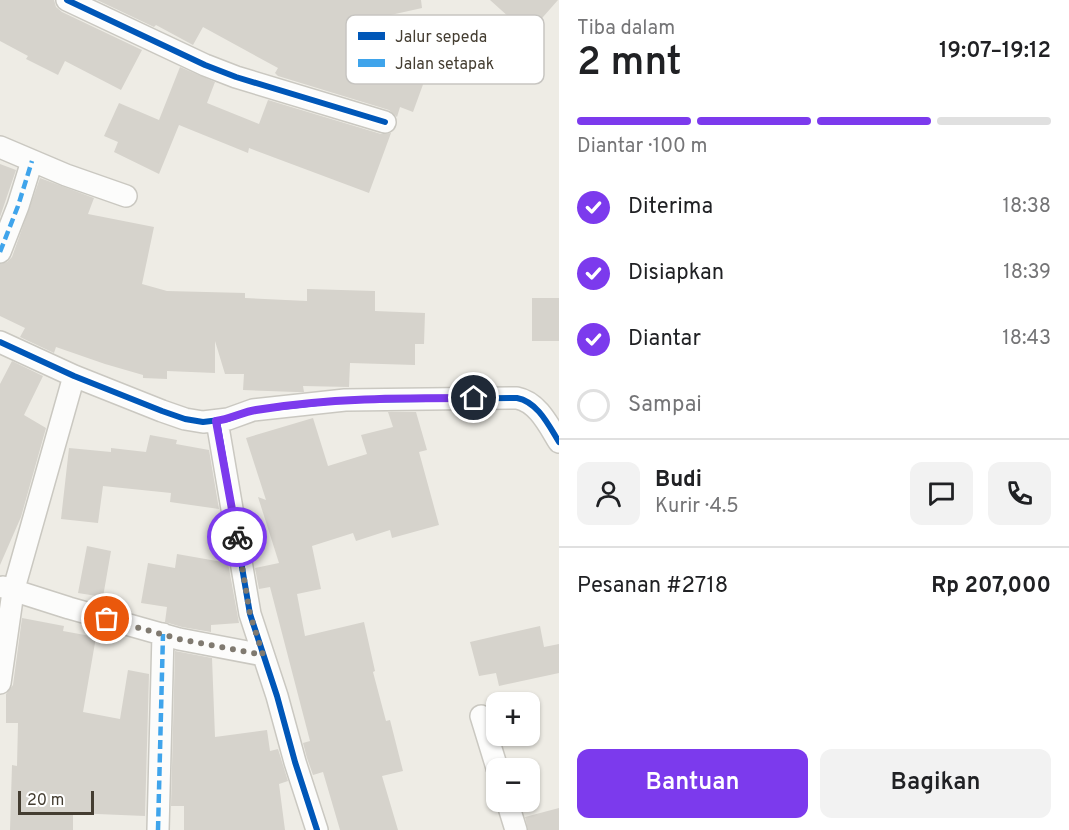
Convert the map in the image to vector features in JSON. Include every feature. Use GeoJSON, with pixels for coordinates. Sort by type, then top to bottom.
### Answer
{"type":"FeatureCollection","features":[{"type":"Feature","properties":{"kind":"street"},"geometry":{"type":"LineString","coordinates":[[67,0],[236,77],[385,122]]}},
{"type":"Feature","properties":{"kind":"street"},"geometry":{"type":"LineString","coordinates":[[0,147],[126,196]]}},
{"type":"Feature","properties":{"kind":"street"},"geometry":{"type":"LineString","coordinates":[[0,252],[32,161]]}},
{"type":"Feature","properties":{"kind":"street"},"geometry":{"type":"LineString","coordinates":[[0,342],[74,376],[185,419],[216,421],[253,410],[345,400],[517,398],[530,403],[537,409],[559,442]]}},
{"type":"Feature","properties":{"kind":"street"},"geometry":{"type":"LineString","coordinates":[[0,683],[7,589],[74,376]]}},
{"type":"Feature","properties":{"kind":"street"},"geometry":{"type":"LineString","coordinates":[[216,421],[250,614],[278,696],[295,762],[317,830]]}},
{"type":"Feature","properties":{"kind":"street"},"geometry":{"type":"LineString","coordinates":[[7,589],[163,634],[263,655]]}},
{"type":"Feature","properties":{"kind":"street"},"geometry":{"type":"LineString","coordinates":[[158,830],[163,634]]}},
{"type":"Feature","properties":{"kind":"street"},"geometry":{"type":"LineString","coordinates":[[481,716],[494,758]]}},
{"type":"Feature","properties":{"kind":"street"},"geometry":{"type":"LineString","coordinates":[[510,812],[516,830]]}},
{"type":"Feature","properties":{"kind":"building"},"geometry":{"type":"Polygon","coordinates":[[[0,0],[54,0],[56,7],[62,12],[142,50],[121,90],[65,61],[58,75],[26,59],[28,56],[0,41],[0,0]]]}},
{"type":"Feature","properties":{"kind":"building"},"geometry":{"type":"Polygon","coordinates":[[[97,0],[421,0],[422,8],[390,15],[346,15],[346,84],[423,84],[413,112],[400,107],[397,117],[389,110],[278,76],[275,73],[278,68],[203,27],[193,45],[156,25],[154,27],[97,0]]]}},
{"type":"Feature","properties":{"kind":"building"},"geometry":{"type":"Polygon","coordinates":[[[490,0],[558,0],[544,16],[507,15],[490,0]]]}},
{"type":"Feature","properties":{"kind":"building"},"geometry":{"type":"Polygon","coordinates":[[[180,67],[215,82],[207,103],[259,124],[268,100],[381,134],[391,133],[369,193],[249,148],[248,153],[179,125],[159,174],[114,152],[118,142],[104,136],[119,103],[159,120],[180,67]]]}},
{"type":"Feature","properties":{"kind":"building"},"geometry":{"type":"Polygon","coordinates":[[[0,164],[16,170],[0,217],[0,164]]]}},
{"type":"Feature","properties":{"kind":"building"},"geometry":{"type":"Polygon","coordinates":[[[40,178],[94,198],[88,214],[154,227],[142,284],[167,291],[245,293],[245,298],[307,301],[307,289],[375,291],[375,311],[425,313],[424,344],[415,344],[415,365],[350,363],[349,387],[303,386],[304,392],[243,390],[244,374],[225,374],[215,341],[215,373],[167,371],[167,379],[143,378],[143,375],[56,347],[54,353],[20,337],[25,328],[0,316],[0,264],[12,257],[40,178]]]}},
{"type":"Feature","properties":{"kind":"building"},"geometry":{"type":"Polygon","coordinates":[[[532,298],[559,298],[559,341],[532,341],[532,298]]]}},
{"type":"Feature","properties":{"kind":"building"},"geometry":{"type":"Polygon","coordinates":[[[12,361],[43,376],[24,415],[46,428],[21,517],[0,565],[0,384],[12,361]]]}},
{"type":"Feature","properties":{"kind":"building"},"geometry":{"type":"Polygon","coordinates":[[[388,412],[416,412],[427,450],[419,452],[439,525],[392,538],[390,530],[356,541],[353,533],[312,546],[321,589],[297,594],[305,636],[364,622],[375,671],[373,672],[386,721],[390,720],[403,771],[382,776],[398,830],[340,830],[323,772],[313,775],[307,758],[303,743],[310,741],[270,587],[259,589],[255,568],[279,563],[258,497],[266,500],[246,438],[313,418],[328,466],[367,454],[361,435],[393,427],[388,412]]]}},
{"type":"Feature","properties":{"kind":"building"},"geometry":{"type":"Polygon","coordinates":[[[150,435],[177,440],[176,444],[209,450],[219,509],[170,502],[171,493],[103,486],[98,523],[61,519],[69,448],[111,452],[111,448],[146,452],[150,435]]]}},
{"type":"Feature","properties":{"kind":"building"},"geometry":{"type":"Polygon","coordinates":[[[87,546],[111,551],[103,597],[78,593],[87,546]]]}},
{"type":"Feature","properties":{"kind":"building"},"geometry":{"type":"Polygon","coordinates":[[[177,554],[228,563],[239,623],[211,625],[211,632],[182,627],[165,622],[167,607],[141,603],[148,563],[175,568],[177,554]]]}},
{"type":"Feature","properties":{"kind":"building"},"geometry":{"type":"Polygon","coordinates":[[[22,618],[64,626],[63,631],[96,637],[83,712],[120,719],[128,670],[149,674],[145,816],[73,813],[73,830],[10,830],[12,765],[17,766],[18,723],[6,723],[6,694],[13,685],[22,618]]]}},
{"type":"Feature","properties":{"kind":"building"},"geometry":{"type":"Polygon","coordinates":[[[540,626],[544,647],[559,644],[559,673],[499,686],[496,673],[479,676],[470,642],[540,626]]]}},
{"type":"Feature","properties":{"kind":"building"},"geometry":{"type":"Polygon","coordinates":[[[175,651],[212,658],[215,737],[267,730],[270,751],[278,749],[288,781],[279,784],[285,830],[184,830],[184,806],[171,806],[175,651]]]}},
{"type":"Feature","properties":{"kind":"building"},"geometry":{"type":"Polygon","coordinates":[[[559,808],[559,830],[528,830],[525,817],[559,808]]]}},
{"type":"Feature","properties":{"kind":"marked path"},"geometry":{"type":"LineString","coordinates":[[0,252],[32,161]]}},
{"type":"Feature","properties":{"kind":"marked path"},"geometry":{"type":"LineString","coordinates":[[158,830],[163,634]]}},
{"type":"Feature","properties":{"kind":"cycle path"},"geometry":{"type":"LineString","coordinates":[[67,0],[205,65],[236,77],[385,122]]}},
{"type":"Feature","properties":{"kind":"cycle path"},"geometry":{"type":"LineString","coordinates":[[0,342],[74,376],[185,419],[203,422],[228,419],[253,410],[345,400],[517,398],[537,409],[559,442]]}},
{"type":"Feature","properties":{"kind":"cycle path"},"geometry":{"type":"LineString","coordinates":[[217,421],[250,614],[317,830]]}},
{"type":"Feature","properties":{"kind":"way so far"},"geometry":{"type":"LineString","coordinates":[[107,619],[179,639],[263,655],[250,614],[237,537]]}},
{"type":"Feature","properties":{"kind":"route"},"geometry":{"type":"LineString","coordinates":[[237,537],[216,421],[253,410],[310,403],[380,398],[474,398]]}}]}
